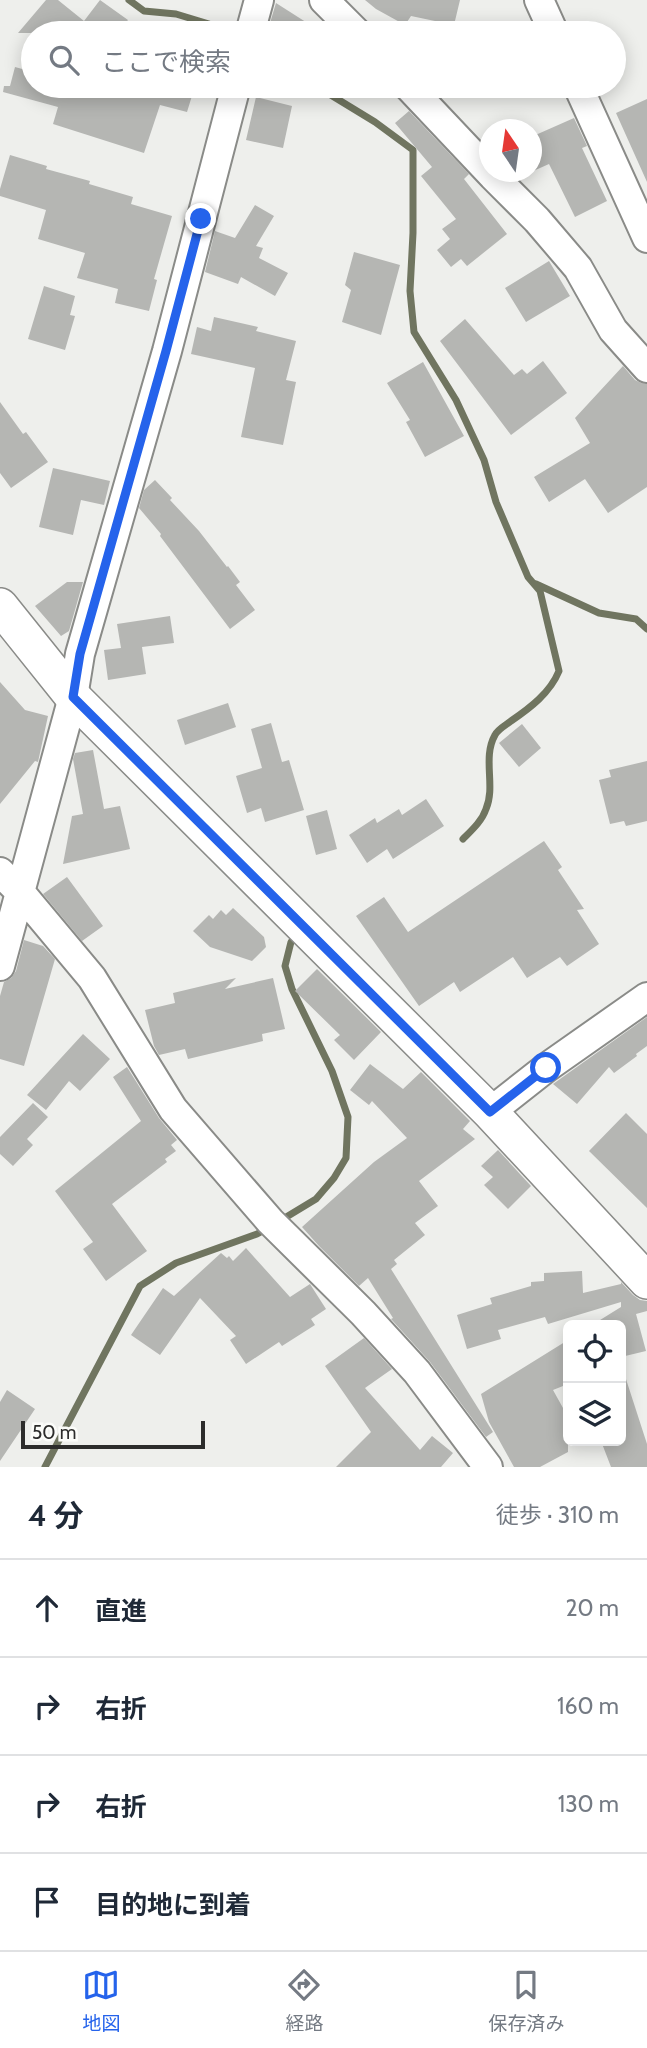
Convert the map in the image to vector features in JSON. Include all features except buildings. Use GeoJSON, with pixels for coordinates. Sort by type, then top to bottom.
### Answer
{"type":"FeatureCollection","features":[{"type":"Feature","properties":{"kind":"street"},"geometry":{"type":"LineString","coordinates":[[253,21],[259,0]]}},
{"type":"Feature","properties":{"kind":"street"},"geometry":{"type":"LineString","coordinates":[[324,0],[345,21]]}},
{"type":"Feature","properties":{"kind":"street"},"geometry":{"type":"LineString","coordinates":[[539,0],[549,21]]}},
{"type":"Feature","properties":{"kind":"street"},"geometry":{"type":"LineString","coordinates":[[0,966],[73,697],[80,654],[166,351],[233,98]]}},
{"type":"Feature","properties":{"kind":"street"},"geometry":{"type":"LineString","coordinates":[[419,98],[537,220],[578,268],[613,330],[647,368]]}},
{"type":"Feature","properties":{"kind":"street"},"geometry":{"type":"LineString","coordinates":[[583,98],[647,238]]}},
{"type":"Feature","properties":{"kind":"street"},"geometry":{"type":"LineString","coordinates":[[0,606],[73,697],[490,1112],[647,1281]]}},
{"type":"Feature","properties":{"kind":"street"},"geometry":{"type":"LineString","coordinates":[[0,872],[92,978],[173,1109],[276,1227],[363,1312],[417,1371],[488,1467]]}},
{"type":"Feature","properties":{"kind":"street"},"geometry":{"type":"LineString","coordinates":[[490,1112],[546,1068],[647,998]]}},
{"type":"Feature","properties":{"kind":"waterway"},"geometry":{"type":"LineString","coordinates":[[129,0],[144,11],[176,14],[199,21]]}},
{"type":"Feature","properties":{"kind":"waterway"},"geometry":{"type":"LineString","coordinates":[[336,98],[413,150],[410,291],[414,332],[456,400],[484,460],[496,502],[528,577],[540,591],[559,671],[539,699],[495,735],[490,753],[489,800],[482,817],[463,839]]}},
{"type":"Feature","properties":{"kind":"waterway"},"geometry":{"type":"LineString","coordinates":[[536,584],[599,613],[636,619],[647,629]]}},
{"type":"Feature","properties":{"kind":"waterway"},"geometry":{"type":"LineString","coordinates":[[278,1222],[316,1199],[334,1178],[346,1158],[348,1117],[332,1071],[292,989],[285,966],[291,942]]}},
{"type":"Feature","properties":{"kind":"waterway"},"geometry":{"type":"LineString","coordinates":[[45,1467],[140,1286],[176,1263],[268,1228]]}},
{"type":"Feature","properties":{"kind":"route"},"geometry":{"type":"LineString","coordinates":[[201,219],[80,654],[73,697],[490,1112],[546,1068]]}}]}
